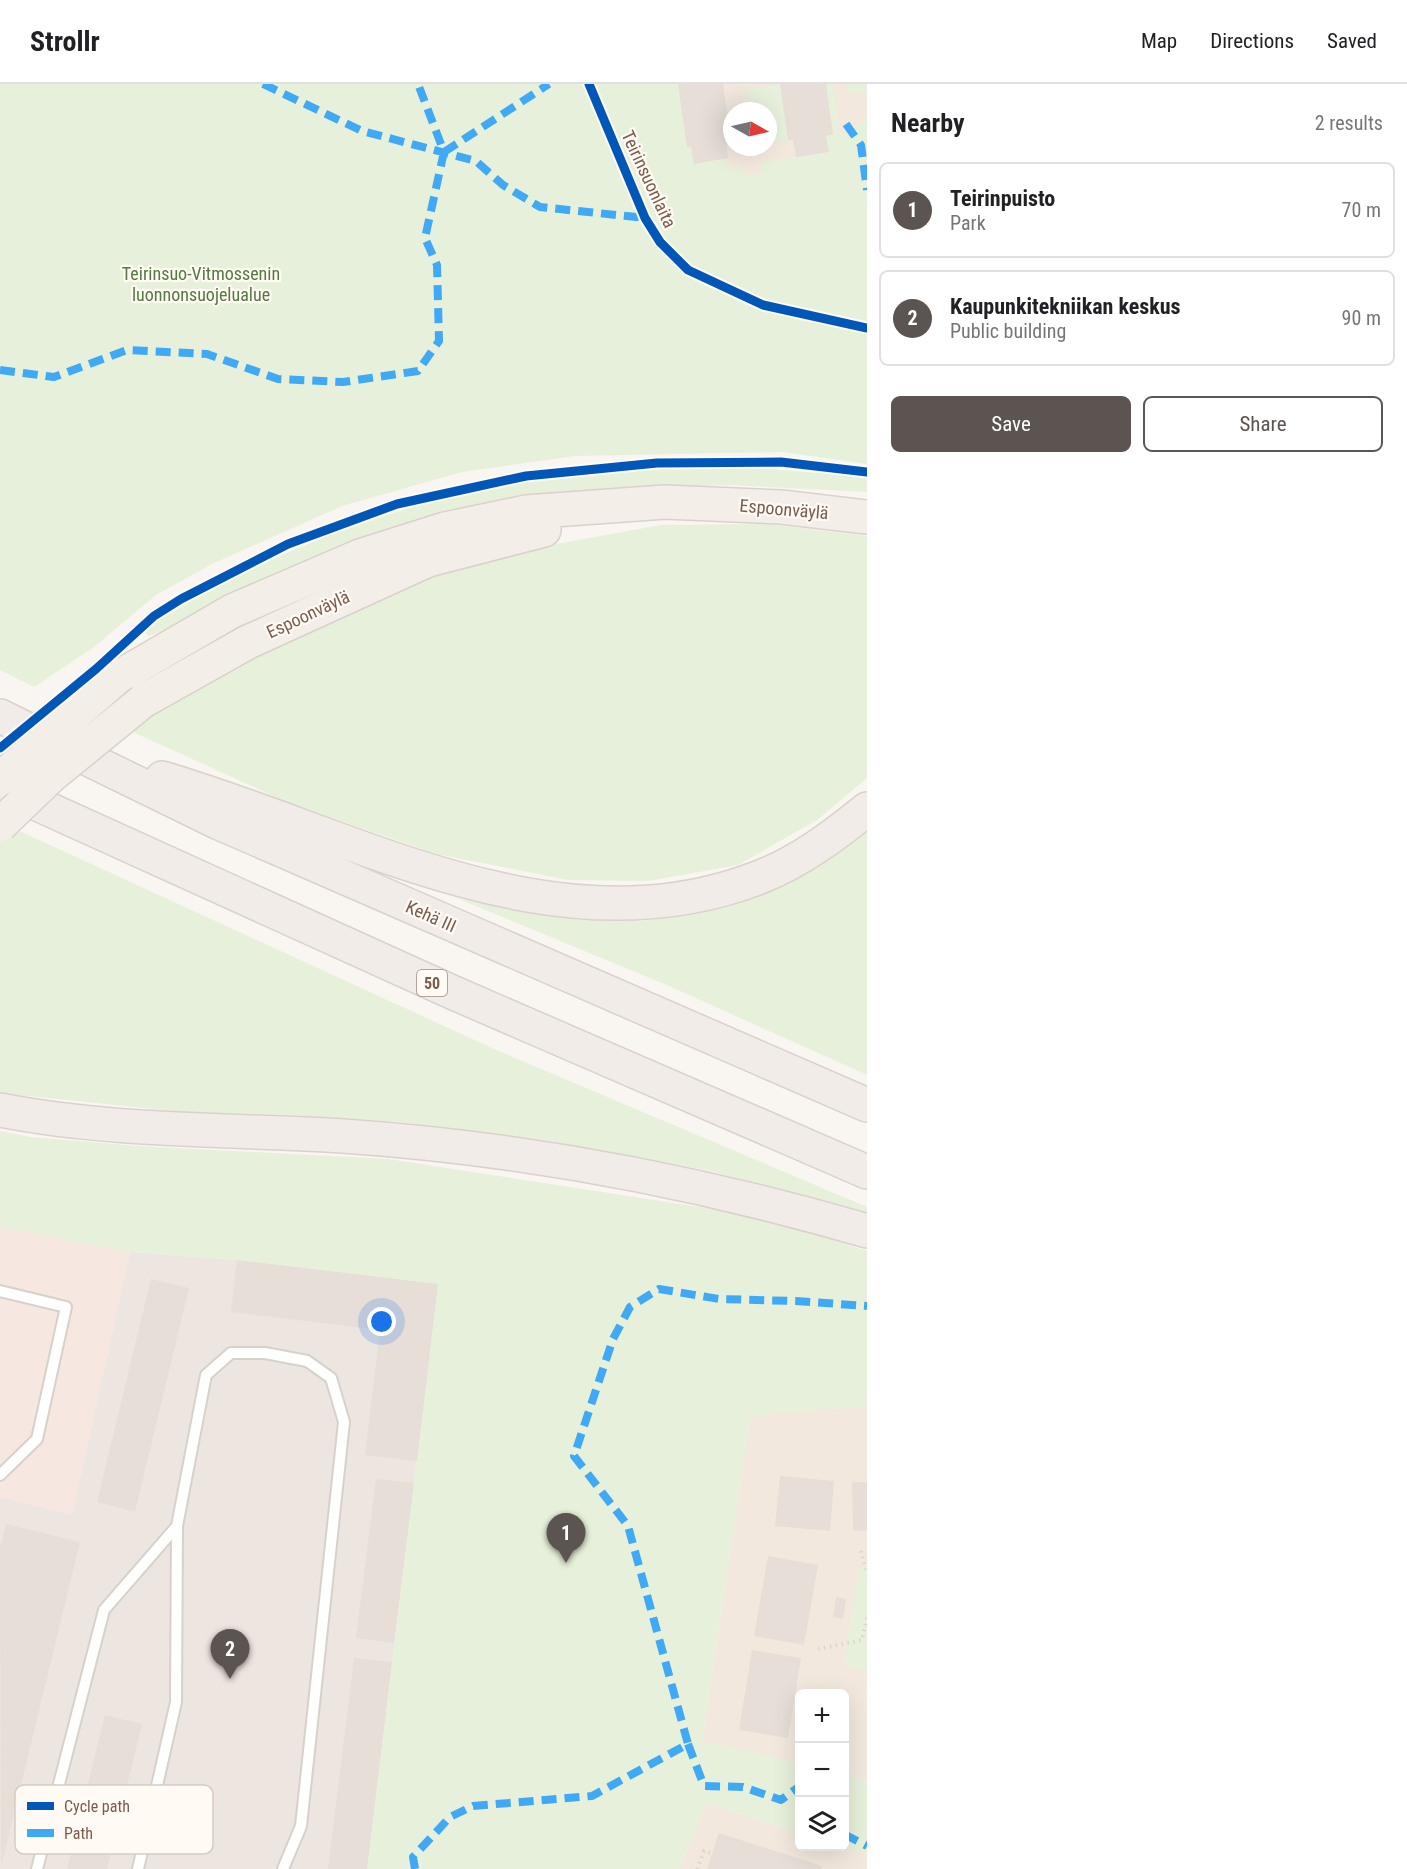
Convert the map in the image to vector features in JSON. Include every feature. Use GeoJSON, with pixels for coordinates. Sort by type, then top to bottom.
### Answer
{"type":"FeatureCollection","features":[{"type":"Feature","properties":{"kind":"highway","name":"Kehä III"},"geometry":{"type":"LineString","coordinates":[[0,716],[217,822],[867,1105]]}},
{"type":"Feature","properties":{"kind":"highway"},"geometry":{"type":"LineString","coordinates":[[62,748],[214,793],[305,829],[459,879],[514,893],[611,904],[665,901],[718,891],[762,877],[806,853],[867,809]]}},
{"type":"Feature","properties":{"kind":"highway","name":"50"},"geometry":{"type":"LineString","coordinates":[[0,787],[378,960],[867,1172]]}},
{"type":"Feature","properties":{"kind":"highway"},"geometry":{"type":"LineString","coordinates":[[0,1110],[93,1123],[344,1136],[511,1154],[624,1170],[867,1230]]}},
{"type":"Feature","properties":{"kind":"main road","name":"Espoonväylä"},"geometry":{"type":"LineString","coordinates":[[0,779],[116,680],[232,611],[371,552],[445,529],[526,512],[665,502],[781,507],[867,517]]}},
{"type":"Feature","properties":{"kind":"main road","name":"Espoonväylä"},"geometry":{"type":"LineString","coordinates":[[0,825],[51,776],[143,701],[248,642],[428,560],[665,502]]}},
{"type":"Feature","properties":{"kind":"lane"},"geometry":{"type":"LineString","coordinates":[[0,1291],[66,1306],[37,1439],[0,1475]]}},
{"type":"Feature","properties":{"kind":"lane"},"geometry":{"type":"LineString","coordinates":[[157,1785],[176,1702],[177,1526],[206,1375],[231,1353],[265,1353],[307,1361],[331,1378],[344,1422],[301,1826],[284,1869]]}},
{"type":"Feature","properties":{"kind":"lane"},"geometry":{"type":"LineString","coordinates":[[59,1785],[104,1610],[177,1526]]}},
{"type":"Feature","properties":{"kind":"lane"},"geometry":{"type":"LineString","coordinates":[[37,1869],[41,1854]]}},
{"type":"Feature","properties":{"kind":"lane"},"geometry":{"type":"LineString","coordinates":[[138,1869],[141,1854]]}},
{"type":"Feature","properties":{"kind":"path"},"geometry":{"type":"LineString","coordinates":[[861,1551],[867,1574]]}},
{"type":"Feature","properties":{"kind":"path"},"geometry":{"type":"LineString","coordinates":[[818,1649],[862,1640],[867,1618]]}},
{"type":"Feature","properties":{"kind":"path"},"geometry":{"type":"LineString","coordinates":[[697,1869],[704,1851],[712,1854]]}},
{"type":"Feature","properties":{"kind":"shaded area"},"geometry":{"type":"Polygon","coordinates":[[[642,84],[867,84],[867,178],[659,202],[642,84]]]}},
{"type":"Feature","properties":{"kind":"shaded area"},"geometry":{"type":"Polygon","coordinates":[[[0,1227],[130,1252],[72,1515],[0,1497],[0,1227]]]}},
{"type":"Feature","properties":{"kind":"shaded area"},"geometry":{"type":"Polygon","coordinates":[[[130,1252],[237,1260],[438,1284],[367,1869],[0,1869],[0,1497],[72,1515],[130,1252]]]}},
{"type":"Feature","properties":{"kind":"shaded area"},"geometry":{"type":"Polygon","coordinates":[[[867,1406],[867,1782],[849,1774],[849,1689],[795,1689],[795,1762],[702,1742],[750,1415],[867,1406]]]}},
{"type":"Feature","properties":{"kind":"shaded area"},"geometry":{"type":"Polygon","coordinates":[[[706,1803],[795,1832],[795,1851],[849,1851],[849,1849],[867,1854],[867,1869],[679,1869],[706,1803]]]}},
{"type":"Feature","properties":{"kind":"green space","name":"Teirinsuo-Vitmossenin luonnonsuojelualue"},"geometry":{"type":"Polygon","coordinates":[[[0,84],[678,84],[687,147],[691,147],[694,163],[728,158],[726,168],[743,166],[744,176],[762,173],[762,162],[829,152],[826,136],[833,134],[826,84],[833,84],[840,135],[867,118],[867,464],[783,452],[574,456],[462,472],[342,506],[212,564],[156,595],[94,647],[34,687],[0,670],[0,84]]]}},
{"type":"Feature","properties":{"kind":"green space"},"geometry":{"type":"Polygon","coordinates":[[[845,84],[867,84],[867,91],[853,93],[846,90],[845,84]]]}},
{"type":"Feature","properties":{"kind":"green space"},"geometry":{"type":"Polygon","coordinates":[[[780,85],[788,140],[777,142],[777,102],[748,102],[747,95],[751,88],[780,85]]]}},
{"type":"Feature","properties":{"kind":"green space"},"geometry":{"type":"Polygon","coordinates":[[[731,466],[867,477],[867,492],[730,485],[643,488],[198,616],[149,636],[145,633],[153,624],[196,598],[286,553],[380,517],[429,503],[552,477],[629,470],[731,466]]]}},
{"type":"Feature","properties":{"kind":"green space"},"geometry":{"type":"Polygon","coordinates":[[[767,524],[867,536],[867,778],[817,820],[738,865],[648,881],[568,880],[437,854],[291,804],[133,732],[152,715],[222,671],[405,584],[496,555],[661,525],[767,524]]]}},
{"type":"Feature","properties":{"kind":"green space"},"geometry":{"type":"Polygon","coordinates":[[[867,823],[867,1075],[669,986],[459,899],[579,920],[643,921],[723,907],[803,869],[867,823]]]}},
{"type":"Feature","properties":{"kind":"green space"},"geometry":{"type":"Polygon","coordinates":[[[13,828],[494,1049],[867,1207],[867,1214],[707,1170],[400,1122],[292,1115],[183,1112],[0,1093],[0,842],[13,828]]]}},
{"type":"Feature","properties":{"kind":"green space"},"geometry":{"type":"Polygon","coordinates":[[[0,1131],[30,1137],[138,1146],[388,1159],[719,1210],[808,1232],[867,1251],[867,1406],[750,1416],[702,1741],[795,1762],[795,1832],[706,1803],[679,1869],[367,1869],[438,1284],[237,1260],[130,1252],[0,1227],[0,1131]]]}},
{"type":"Feature","properties":{"kind":"green space"},"geometry":{"type":"Polygon","coordinates":[[[867,1566],[867,1668],[857,1670],[844,1661],[859,1569],[867,1566]]]}},
{"type":"Feature","properties":{"kind":"green space"},"geometry":{"type":"Polygon","coordinates":[[[849,1774],[867,1782],[867,1854],[849,1849],[849,1774]]]}},
{"type":"Feature","properties":{"kind":"building"},"geometry":{"type":"Polygon","coordinates":[[[678,84],[723,84],[726,102],[723,102],[723,156],[728,158],[694,164],[691,147],[687,147],[678,84]]]}},
{"type":"Feature","properties":{"kind":"building"},"geometry":{"type":"Polygon","coordinates":[[[780,84],[826,84],[833,134],[826,136],[829,152],[796,157],[793,140],[788,140],[780,84]]]}},
{"type":"Feature","properties":{"kind":"building"},"geometry":{"type":"Polygon","coordinates":[[[237,1260],[438,1284],[417,1461],[365,1455],[380,1330],[231,1312],[237,1260]]]}},
{"type":"Feature","properties":{"kind":"building"},"geometry":{"type":"Polygon","coordinates":[[[151,1279],[189,1288],[135,1512],[97,1502],[151,1279]]]}},
{"type":"Feature","properties":{"kind":"building"},"geometry":{"type":"Polygon","coordinates":[[[780,1476],[834,1481],[830,1531],[775,1526],[780,1476]]]}},
{"type":"Feature","properties":{"kind":"building"},"geometry":{"type":"Polygon","coordinates":[[[376,1479],[414,1483],[394,1643],[356,1638],[376,1479]]]}},
{"type":"Feature","properties":{"kind":"building"},"geometry":{"type":"Polygon","coordinates":[[[852,1482],[867,1482],[867,1530],[853,1531],[852,1482]]]}},
{"type":"Feature","properties":{"kind":"building"},"geometry":{"type":"Polygon","coordinates":[[[6,1524],[80,1542],[21,1785],[15,1785],[15,1809],[1,1867],[0,1548],[6,1524]]]}},
{"type":"Feature","properties":{"kind":"building"},"geometry":{"type":"Polygon","coordinates":[[[768,1556],[818,1565],[804,1645],[754,1636],[768,1556]]]}},
{"type":"Feature","properties":{"kind":"building"},"geometry":{"type":"Polygon","coordinates":[[[836,1597],[846,1599],[843,1619],[833,1617],[836,1597]]]}},
{"type":"Feature","properties":{"kind":"building"},"geometry":{"type":"Polygon","coordinates":[[[752,1650],[801,1658],[788,1738],[739,1730],[752,1650]]]}},
{"type":"Feature","properties":{"kind":"building"},"geometry":{"type":"Polygon","coordinates":[[[354,1658],[392,1662],[367,1869],[328,1869],[354,1658]]]}},
{"type":"Feature","properties":{"kind":"building"},"geometry":{"type":"Polygon","coordinates":[[[105,1715],[142,1724],[127,1785],[88,1785],[105,1715]]]}},
{"type":"Feature","properties":{"kind":"building"},"geometry":{"type":"Polygon","coordinates":[[[719,1833],[822,1866],[821,1869],[707,1869],[719,1833]]]}},
{"type":"Feature","properties":{"kind":"building"},"geometry":{"type":"Polygon","coordinates":[[[71,1854],[111,1854],[107,1869],[67,1869],[71,1854]]]}},
{"type":"Feature","properties":{"kind":"marked path"},"geometry":{"type":"LineString","coordinates":[[263,84],[362,131],[476,161],[503,185],[540,207],[645,218]]}},
{"type":"Feature","properties":{"kind":"marked path"},"geometry":{"type":"LineString","coordinates":[[0,370],[54,377],[127,350],[207,354],[278,379],[343,382],[418,371],[439,341],[437,265],[425,238],[444,152],[418,84]]}},
{"type":"Feature","properties":{"kind":"marked path"},"geometry":{"type":"LineString","coordinates":[[444,152],[549,84]]}},
{"type":"Feature","properties":{"kind":"marked path"},"geometry":{"type":"LineString","coordinates":[[846,124],[861,145],[867,190]]}},
{"type":"Feature","properties":{"kind":"marked path"},"geometry":{"type":"LineString","coordinates":[[415,1869],[413,1857],[450,1817],[473,1806],[592,1796],[688,1744],[628,1526],[574,1456],[613,1339],[630,1307],[659,1289],[719,1299],[867,1306]]}},
{"type":"Feature","properties":{"kind":"marked path"},"geometry":{"type":"LineString","coordinates":[[688,1744],[704,1786],[743,1787],[781,1800],[795,1790]]}},
{"type":"Feature","properties":{"kind":"marked path"},"geometry":{"type":"LineString","coordinates":[[849,1837],[867,1846]]}},
{"type":"Feature","properties":{"kind":"cycle path","name":"Teirinsuonlaita"},"geometry":{"type":"LineString","coordinates":[[589,84],[645,218],[660,242],[688,270],[763,305],[867,328]]}},
{"type":"Feature","properties":{"kind":"cycle path"},"geometry":{"type":"LineString","coordinates":[[0,748],[96,669],[154,616],[181,599],[288,544],[397,504],[526,476],[657,463],[781,462],[867,472]]}},
{"type":"Feature","properties":{"kind":"place","name":"Teirinpuisto"},"geometry":{"type":"Point","coordinates":[566,1563]}},
{"type":"Feature","properties":{"kind":"place","name":"Kaupunkitekniikan keskus"},"geometry":{"type":"Point","coordinates":[230,1679]}}]}
